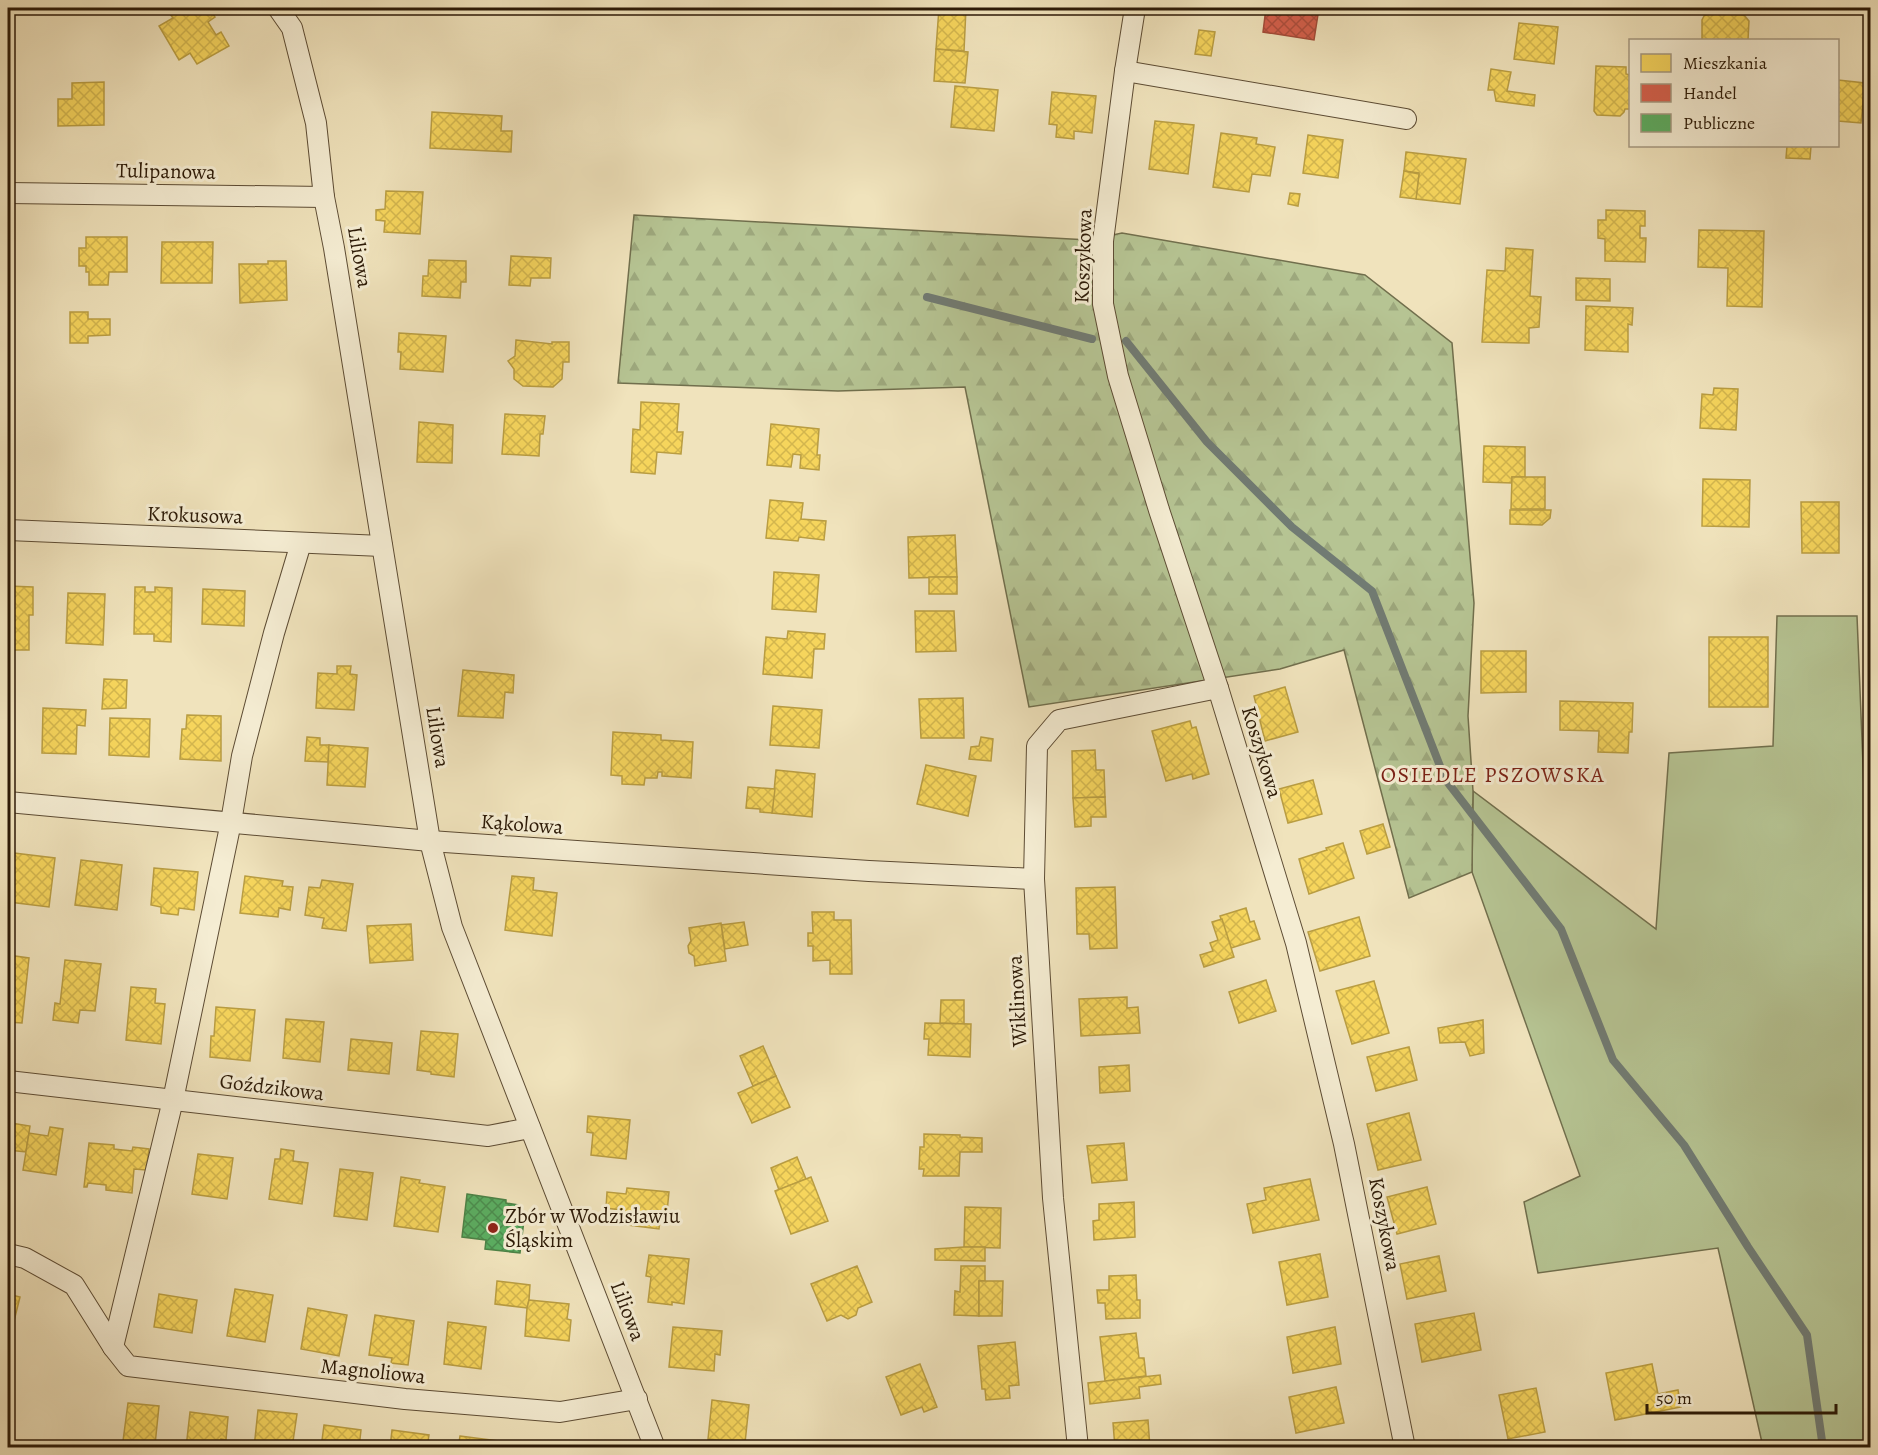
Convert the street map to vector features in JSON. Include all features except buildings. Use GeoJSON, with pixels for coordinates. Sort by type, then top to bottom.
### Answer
{"type":"FeatureCollection","features":[{"type":"Feature","properties":{"kind":"street","name":"Liliowa"},"geometry":{"type":"LineString","coordinates":[[278,8],[292,28],[316,123],[324,197],[336,258],[430,841],[452,927],[655,1448]]}},
{"type":"Feature","properties":{"kind":"street","name":"Koszykowa"},"geometry":{"type":"LineString","coordinates":[[1135,8],[1103,241],[1103,304],[1118,376],[1159,510],[1218,688],[1296,943],[1344,1144],[1405,1448]]}},
{"type":"Feature","properties":{"kind":"street"},"geometry":{"type":"LineString","coordinates":[[1125,71],[1406,119]]}},
{"type":"Feature","properties":{"kind":"street","name":"Tulipanowa"},"geometry":{"type":"LineString","coordinates":[[8,194],[324,197]]}},
{"type":"Feature","properties":{"kind":"street","name":"Krokusowa"},"geometry":{"type":"LineString","coordinates":[[8,530],[382,546]]}},
{"type":"Feature","properties":{"kind":"street"},"geometry":{"type":"LineString","coordinates":[[113,1347],[173,1100],[231,822],[242,756],[274,633],[301,543]]}},
{"type":"Feature","properties":{"kind":"street","name":"Wiklinowa"},"geometry":{"type":"LineString","coordinates":[[1078,1448],[1053,1198],[1034,879],[1037,746],[1059,720],[1218,688]]}},
{"type":"Feature","properties":{"kind":"street","name":"Kąkolowa"},"geometry":{"type":"LineString","coordinates":[[8,802],[430,841],[869,871],[1034,879]]}},
{"type":"Feature","properties":{"kind":"street","name":"Goździkowa"},"geometry":{"type":"LineString","coordinates":[[8,1081],[488,1136],[530,1128]]}},
{"type":"Feature","properties":{"kind":"street","name":"Magnoliowa"},"geometry":{"type":"LineString","coordinates":[[8,1254],[25,1258],[74,1285],[113,1347],[128,1366],[405,1399],[560,1412],[637,1399]]}},
{"type":"Feature","properties":{"kind":"green space"},"geometry":{"type":"Polygon","coordinates":[[[634,215],[1089,240],[1122,233],[1365,275],[1452,343],[1474,603],[1468,716],[1473,791],[1472,872],[1409,898],[1344,650],[1280,669],[1029,707],[965,387],[838,391],[618,383],[634,215]]]}},
{"type":"Feature","properties":{"kind":"green space"},"geometry":{"type":"Polygon","coordinates":[[[1777,616],[1857,616],[1870,937],[1870,1447],[1763,1447],[1718,1248],[1538,1273],[1524,1202],[1580,1176],[1472,872],[1473,791],[1656,929],[1669,753],[1773,746],[1777,616]]]}},
{"type":"Feature","properties":{"kind":"waterway"},"geometry":{"type":"LineString","coordinates":[[927,297],[1092,339]]}},
{"type":"Feature","properties":{"kind":"waterway"},"geometry":{"type":"LineString","coordinates":[[1126,341],[1207,442],[1292,527],[1372,591],[1445,779],[1561,929],[1613,1060],[1684,1145],[1807,1335],[1823,1448]]}},
{"type":"Feature","properties":{"kind":"place","name":"Zbór w Wodzisławiu Śląskim"},"geometry":{"type":"Point","coordinates":[493,1228]}},
{"type":"Feature","properties":{"kind":"district","name":"OSIEDLE PSZOWSKA"},"geometry":{"type":"Point","coordinates":[1493,774]}}]}
